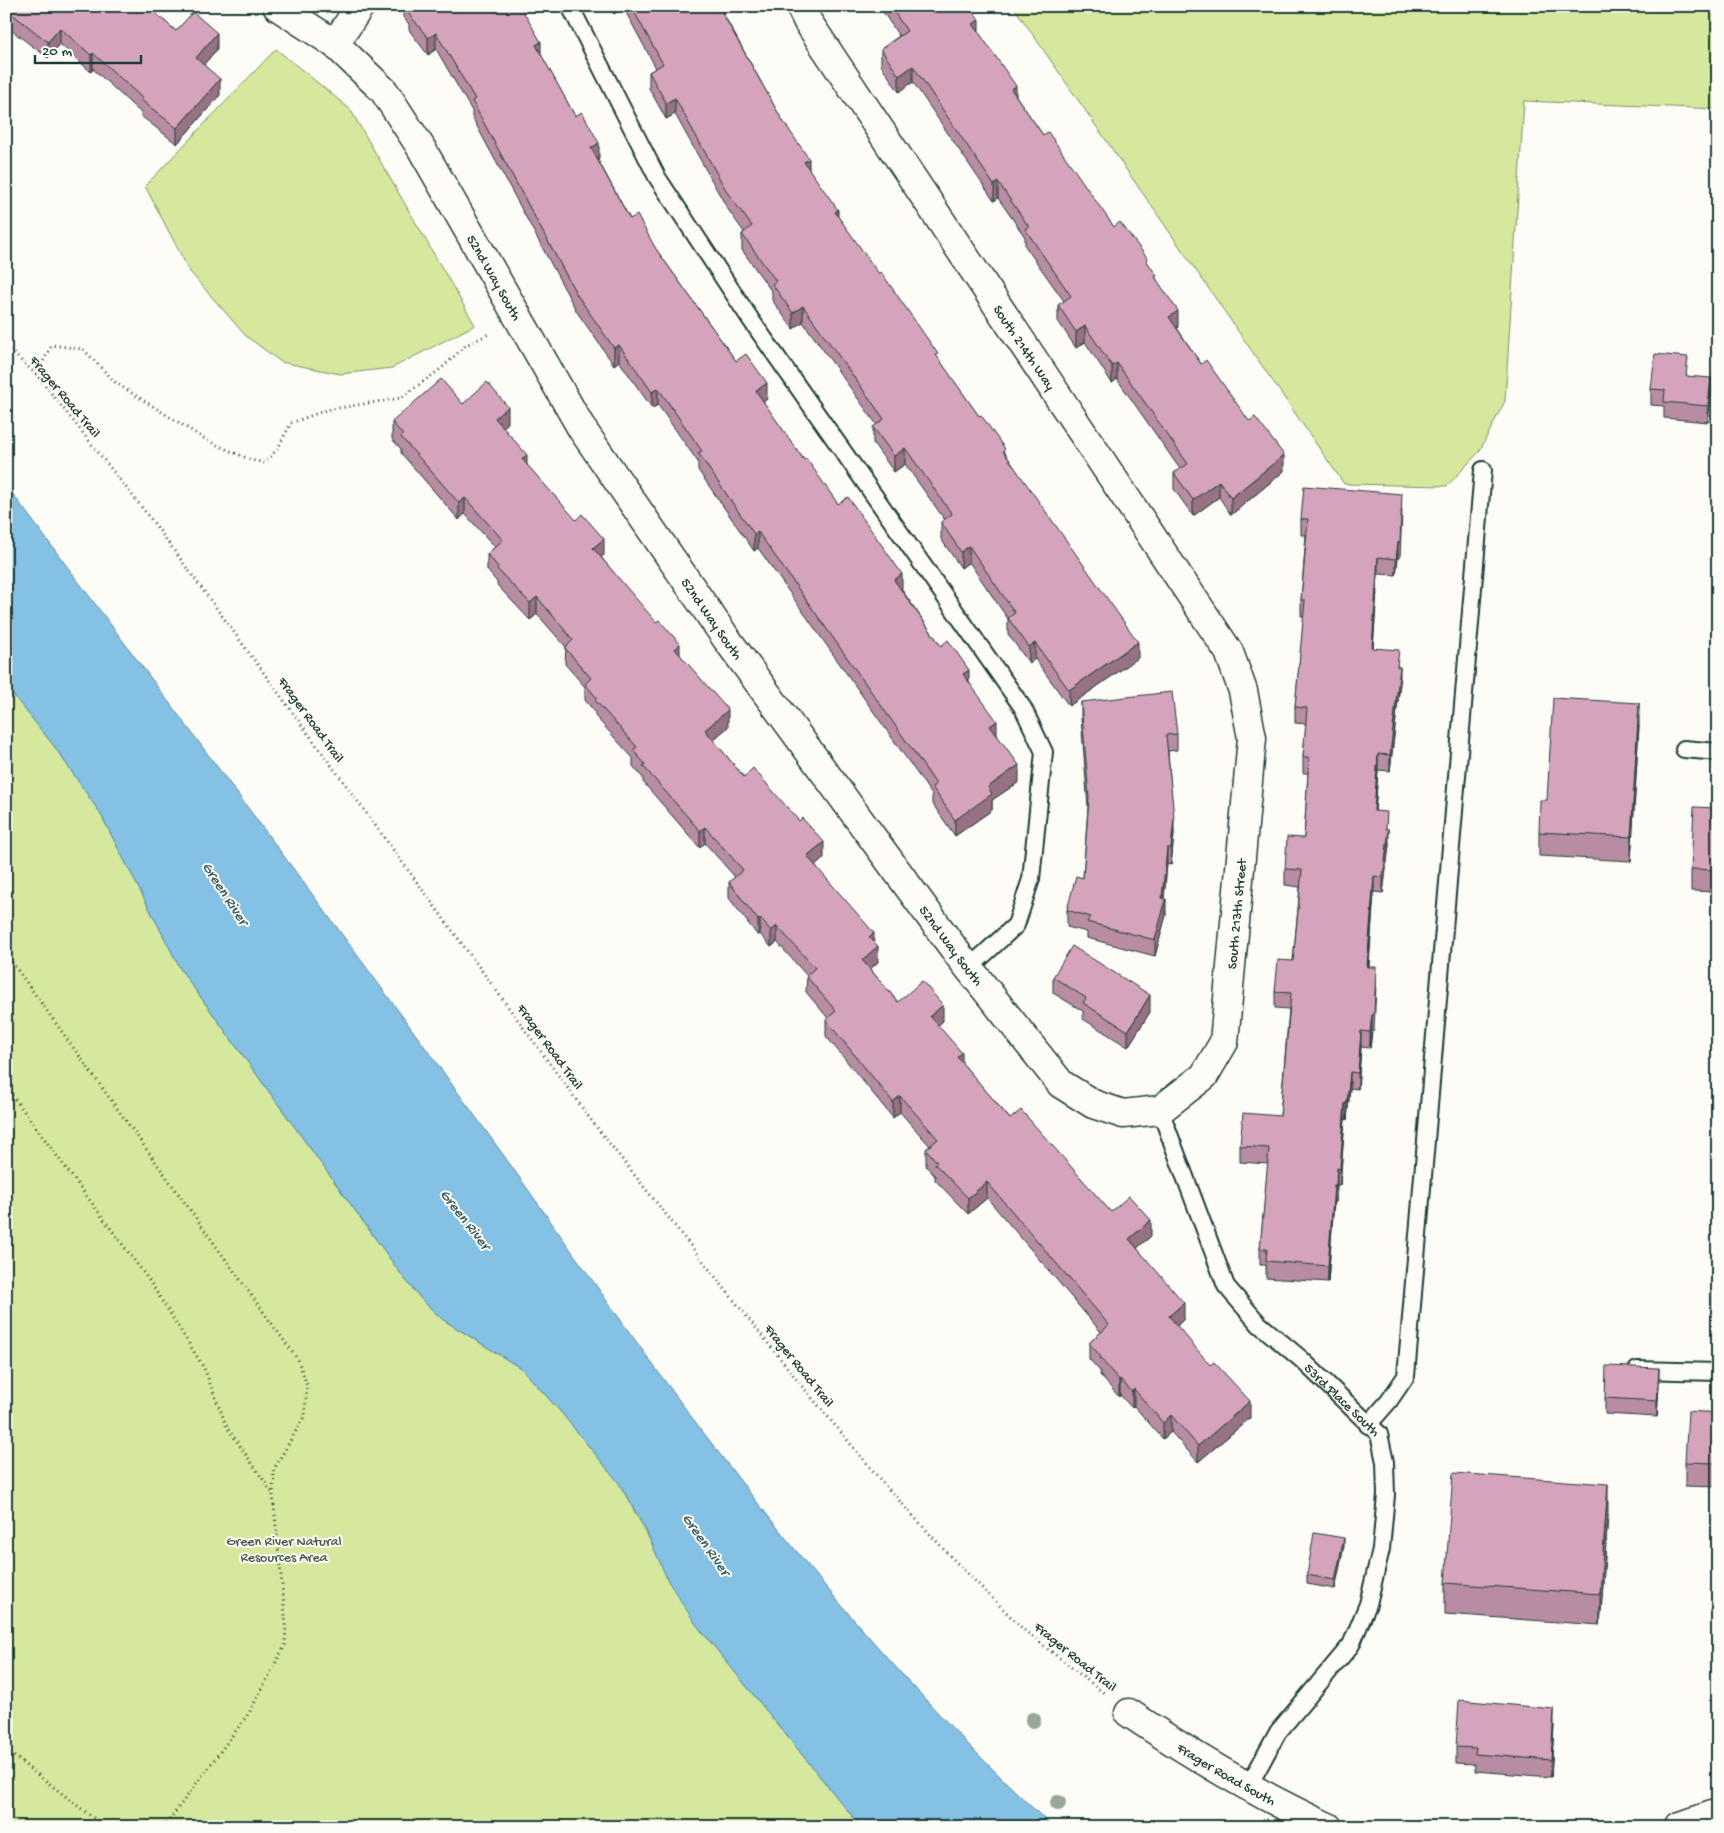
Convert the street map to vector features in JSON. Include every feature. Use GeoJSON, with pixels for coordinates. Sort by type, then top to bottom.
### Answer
{"type":"FeatureCollection","features":[{"type":"Feature","properties":{"kind":"street","name":"52nd Way South"},"geometry":{"type":"LineString","coordinates":[[277,6],[335,44],[384,91],[519,318],[582,429],[726,638],[969,968],[1061,1084],[1093,1104],[1123,1114],[1160,1110]]}},
{"type":"Feature","properties":{"kind":"street"},"geometry":{"type":"LineString","coordinates":[[335,44],[360,6]]}},
{"type":"Feature","properties":{"kind":"street","name":"South 214th Way"},"geometry":{"type":"LineString","coordinates":[[800,6],[824,46],[1229,652],[1243,691]]}},
{"type":"Feature","properties":{"kind":"street","name":"South 213th Street"},"geometry":{"type":"LineString","coordinates":[[1160,1110],[1204,1076],[1224,1042],[1252,738],[1243,691]]}},
{"type":"Feature","properties":{"kind":"street","name":"Frager Road South"},"geometry":{"type":"LineString","coordinates":[[1129,1713],[1182,1749],[1274,1802],[1328,1827]]}},
{"type":"Feature","properties":{"kind":"street"},"geometry":{"type":"LineString","coordinates":[[1678,1827],[1718,1813]]}},
{"type":"Feature","properties":{"kind":"lane"},"geometry":{"type":"LineString","coordinates":[[570,6],[657,177],[750,320],[1023,708],[1044,752],[1031,878],[1016,925],[969,968]]}},
{"type":"Feature","properties":{"kind":"lane"},"geometry":{"type":"LineString","coordinates":[[1368,1425],[1389,1401],[1406,1376],[1483,470]]}},
{"type":"Feature","properties":{"kind":"lane"},"geometry":{"type":"LineString","coordinates":[[1684,749],[1718,752]]}},
{"type":"Feature","properties":{"kind":"lane","name":"53rd Place South"},"geometry":{"type":"LineString","coordinates":[[1160,1110],[1226,1286],[1259,1324],[1301,1359],[1379,1434],[1385,1462],[1386,1495],[1381,1549],[1368,1604],[1352,1645],[1278,1732],[1248,1787]]}},
{"type":"Feature","properties":{"kind":"lane"},"geometry":{"type":"LineString","coordinates":[[1627,1370],[1718,1372]]}},
{"type":"Feature","properties":{"kind":"path"},"geometry":{"type":"LineString","coordinates":[[36,374],[52,345],[83,349],[116,383],[208,442],[250,460],[265,463],[278,448],[291,423],[326,410],[402,398],[442,368],[466,345],[519,318]]}},
{"type":"Feature","properties":{"kind":"path","name":"Frager Road Trail"},"geometry":{"type":"LineString","coordinates":[[6,347],[36,374],[157,527],[594,1124],[802,1386],[884,1484],[1024,1630],[1129,1713]]}},
{"type":"Feature","properties":{"kind":"path"},"geometry":{"type":"LineString","coordinates":[[6,954],[298,1360],[307,1385],[305,1415],[274,1469],[273,1495],[286,1625],[284,1645],[249,1713],[164,1827]]}},
{"type":"Feature","properties":{"kind":"path"},"geometry":{"type":"LineString","coordinates":[[6,1087],[150,1283],[204,1368],[226,1428],[273,1495]]}},
{"type":"Feature","properties":{"kind":"path"},"geometry":{"type":"LineString","coordinates":[[6,1750],[105,1827]]}},
{"type":"Feature","properties":{"kind":"green space"},"geometry":{"type":"Polygon","coordinates":[[[1013,6],[1718,6],[1718,109],[1524,101],[1505,401],[1479,452],[1447,486],[1344,484],[1013,6]]]}},
{"type":"Feature","properties":{"kind":"green space"},"geometry":{"type":"Polygon","coordinates":[[[276,49],[350,109],[475,325],[392,368],[340,374],[281,362],[246,336],[190,272],[145,186],[276,49]]]}},
{"type":"Feature","properties":{"kind":"green space","name":"Green River Natural Resources Area"},"geometry":{"type":"Polygon","coordinates":[[[6,686],[54,746],[100,813],[181,970],[404,1278],[422,1300],[442,1319],[522,1369],[559,1410],[619,1483],[695,1623],[861,1827],[6,1827],[6,686]]]}},
{"type":"Feature","properties":{"kind":"water","name":"Green River"},"geometry":{"type":"Polygon","coordinates":[[[6,485],[367,969],[486,1131],[662,1377],[760,1506],[839,1602],[921,1695],[1053,1827],[861,1827],[695,1623],[668,1581],[644,1526],[619,1483],[559,1410],[522,1369],[442,1319],[422,1300],[404,1278],[181,970],[100,813],[54,746],[6,686],[6,485]]]}},
{"type":"Feature","properties":{"kind":"building"},"geometry":{"type":"Polygon","coordinates":[[[7,6],[147,6],[176,31],[193,12],[217,33],[196,58],[220,79],[177,128],[141,100],[142,98],[93,53],[91,55],[60,28],[48,42],[11,13],[13,11],[7,6]]]}},
{"type":"Feature","properties":{"kind":"building"},"geometry":{"type":"Polygon","coordinates":[[[408,6],[520,6],[541,42],[536,45],[575,116],[582,112],[599,143],[591,148],[630,219],[637,215],[656,249],[736,361],[746,354],[767,383],[756,391],[804,460],[806,458],[838,504],[848,497],[902,574],[894,580],[941,646],[948,640],[969,670],[963,674],[997,721],[990,726],[1019,765],[988,787],[992,794],[955,820],[932,787],[936,784],[914,752],[758,532],[754,534],[698,453],[702,451],[658,388],[652,392],[619,345],[614,348],[577,295],[472,101],[475,99],[436,33],[428,38],[409,14],[412,11],[408,6]]]}},
{"type":"Feature","properties":{"kind":"building"},"geometry":{"type":"Polygon","coordinates":[[[631,6],[720,6],[781,118],[809,159],[804,162],[838,210],[835,212],[879,274],[881,272],[938,354],[936,355],[1005,449],[1003,451],[1138,642],[1069,690],[1035,643],[1029,647],[1008,618],[1015,613],[969,546],[961,552],[941,522],[952,514],[905,448],[894,456],[873,427],[884,419],[803,306],[793,313],[772,284],[776,281],[742,234],[752,226],[727,192],[675,98],[666,103],[649,72],[663,64],[631,6]]]}},
{"type":"Feature","properties":{"kind":"building"},"geometry":{"type":"Polygon","coordinates":[[[890,6],[970,6],[979,20],[973,24],[1016,86],[1011,89],[1043,135],[1048,132],[1114,227],[1120,222],[1148,259],[1146,260],[1157,276],[1155,277],[1178,311],[1169,317],[1201,364],[1206,360],[1249,421],[1255,417],[1284,455],[1231,498],[1219,481],[1193,500],[1174,473],[1188,464],[1117,363],[1112,366],[1085,326],[1076,332],[1058,305],[1071,296],[1025,229],[1029,227],[998,182],[994,185],[913,66],[899,76],[881,49],[907,31],[890,6]]]}},
{"type":"Feature","properties":{"kind":"building"},"geometry":{"type":"Polygon","coordinates":[[[1655,354],[1688,357],[1686,376],[1711,378],[1708,406],[1664,402],[1665,390],[1651,389],[1655,354]]]}},
{"type":"Feature","properties":{"kind":"building"},"geometry":{"type":"Polygon","coordinates":[[[441,379],[463,404],[487,382],[508,407],[495,418],[527,455],[522,459],[576,520],[582,514],[604,539],[593,548],[656,622],[659,620],[680,644],[675,649],[728,710],[705,730],[744,777],[753,768],[799,821],[802,818],[824,842],[807,856],[874,933],[869,937],[878,946],[862,960],[898,1002],[922,981],[943,1005],[930,1016],[962,1053],[957,1057],[1010,1119],[1021,1110],[1111,1212],[1129,1196],[1151,1220],[1129,1239],[1184,1303],[1169,1316],[1210,1365],[1214,1362],[1250,1401],[1198,1446],[1171,1415],[1163,1423],[1134,1389],[1132,1392],[1100,1358],[1089,1343],[1109,1325],[987,1182],[968,1198],[935,1164],[937,1162],[926,1149],[938,1139],[900,1096],[893,1102],[826,1020],[836,1011],[806,976],[815,968],[777,926],[771,931],[760,918],[758,920],[729,882],[743,870],[705,827],[700,831],[643,766],[645,764],[633,750],[637,747],[595,700],[597,698],[585,684],[591,678],[565,648],[573,640],[537,597],[530,603],[497,569],[498,567],[487,554],[503,540],[465,498],[459,503],[401,437],[403,435],[392,422],[441,379]]]}},
{"type":"Feature","properties":{"kind":"building"},"geometry":{"type":"Polygon","coordinates":[[[1304,486],[1402,494],[1400,542],[1398,542],[1396,559],[1378,557],[1372,648],[1399,650],[1397,667],[1400,667],[1390,755],[1378,754],[1374,811],[1387,812],[1386,829],[1389,829],[1383,877],[1374,876],[1367,967],[1376,967],[1374,1015],[1372,1015],[1370,1032],[1361,1031],[1358,1073],[1350,1072],[1347,1103],[1345,1103],[1340,1169],[1337,1168],[1336,1185],[1334,1185],[1328,1266],[1266,1261],[1267,1249],[1260,1249],[1269,1148],[1240,1146],[1243,1113],[1280,1116],[1291,993],[1275,992],[1278,960],[1293,961],[1302,870],[1285,869],[1287,837],[1304,838],[1309,757],[1303,757],[1307,708],[1295,707],[1305,600],[1301,600],[1308,519],[1301,519],[1304,486]]]}},
{"type":"Feature","properties":{"kind":"building"},"geometry":{"type":"Polygon","coordinates":[[[1172,692],[1177,734],[1166,735],[1174,818],[1171,848],[1167,848],[1162,898],[1166,899],[1155,940],[1087,922],[1091,917],[1067,910],[1076,876],[1083,878],[1089,798],[1081,702],[1172,692]]]}},
{"type":"Feature","properties":{"kind":"building"},"geometry":{"type":"Polygon","coordinates":[[[1553,698],[1639,703],[1631,837],[1539,832],[1540,800],[1547,800],[1553,698]]]}},
{"type":"Feature","properties":{"kind":"building"},"geometry":{"type":"Polygon","coordinates":[[[1694,807],[1718,808],[1718,870],[1691,869],[1694,807]]]}},
{"type":"Feature","properties":{"kind":"building"},"geometry":{"type":"Polygon","coordinates":[[[1072,946],[1150,995],[1128,1031],[1083,1003],[1086,998],[1053,977],[1072,946]]]}},
{"type":"Feature","properties":{"kind":"building"},"geometry":{"type":"Polygon","coordinates":[[[1717,1056],[1718,1123],[1713,1123],[1717,1056]]]}},
{"type":"Feature","properties":{"kind":"building"},"geometry":{"type":"Polygon","coordinates":[[[1715,1256],[1718,1256],[1718,1293],[1713,1293],[1715,1256]]]}},
{"type":"Feature","properties":{"kind":"building"},"geometry":{"type":"Polygon","coordinates":[[[1606,1366],[1659,1368],[1657,1401],[1605,1398],[1606,1366]]]}},
{"type":"Feature","properties":{"kind":"building"},"geometry":{"type":"Polygon","coordinates":[[[1688,1411],[1718,1413],[1718,1463],[1685,1462],[1688,1411]]]}},
{"type":"Feature","properties":{"kind":"building"},"geometry":{"type":"Polygon","coordinates":[[[1453,1473],[1608,1484],[1600,1594],[1445,1583],[1453,1473]]]}},
{"type":"Feature","properties":{"kind":"building"},"geometry":{"type":"Polygon","coordinates":[[[1314,1533],[1344,1538],[1335,1580],[1307,1575],[1314,1533]]]}},
{"type":"Feature","properties":{"kind":"building"},"geometry":{"type":"Polygon","coordinates":[[[1459,1700],[1554,1709],[1551,1760],[1475,1754],[1476,1748],[1456,1747],[1459,1700]]]}}]}
